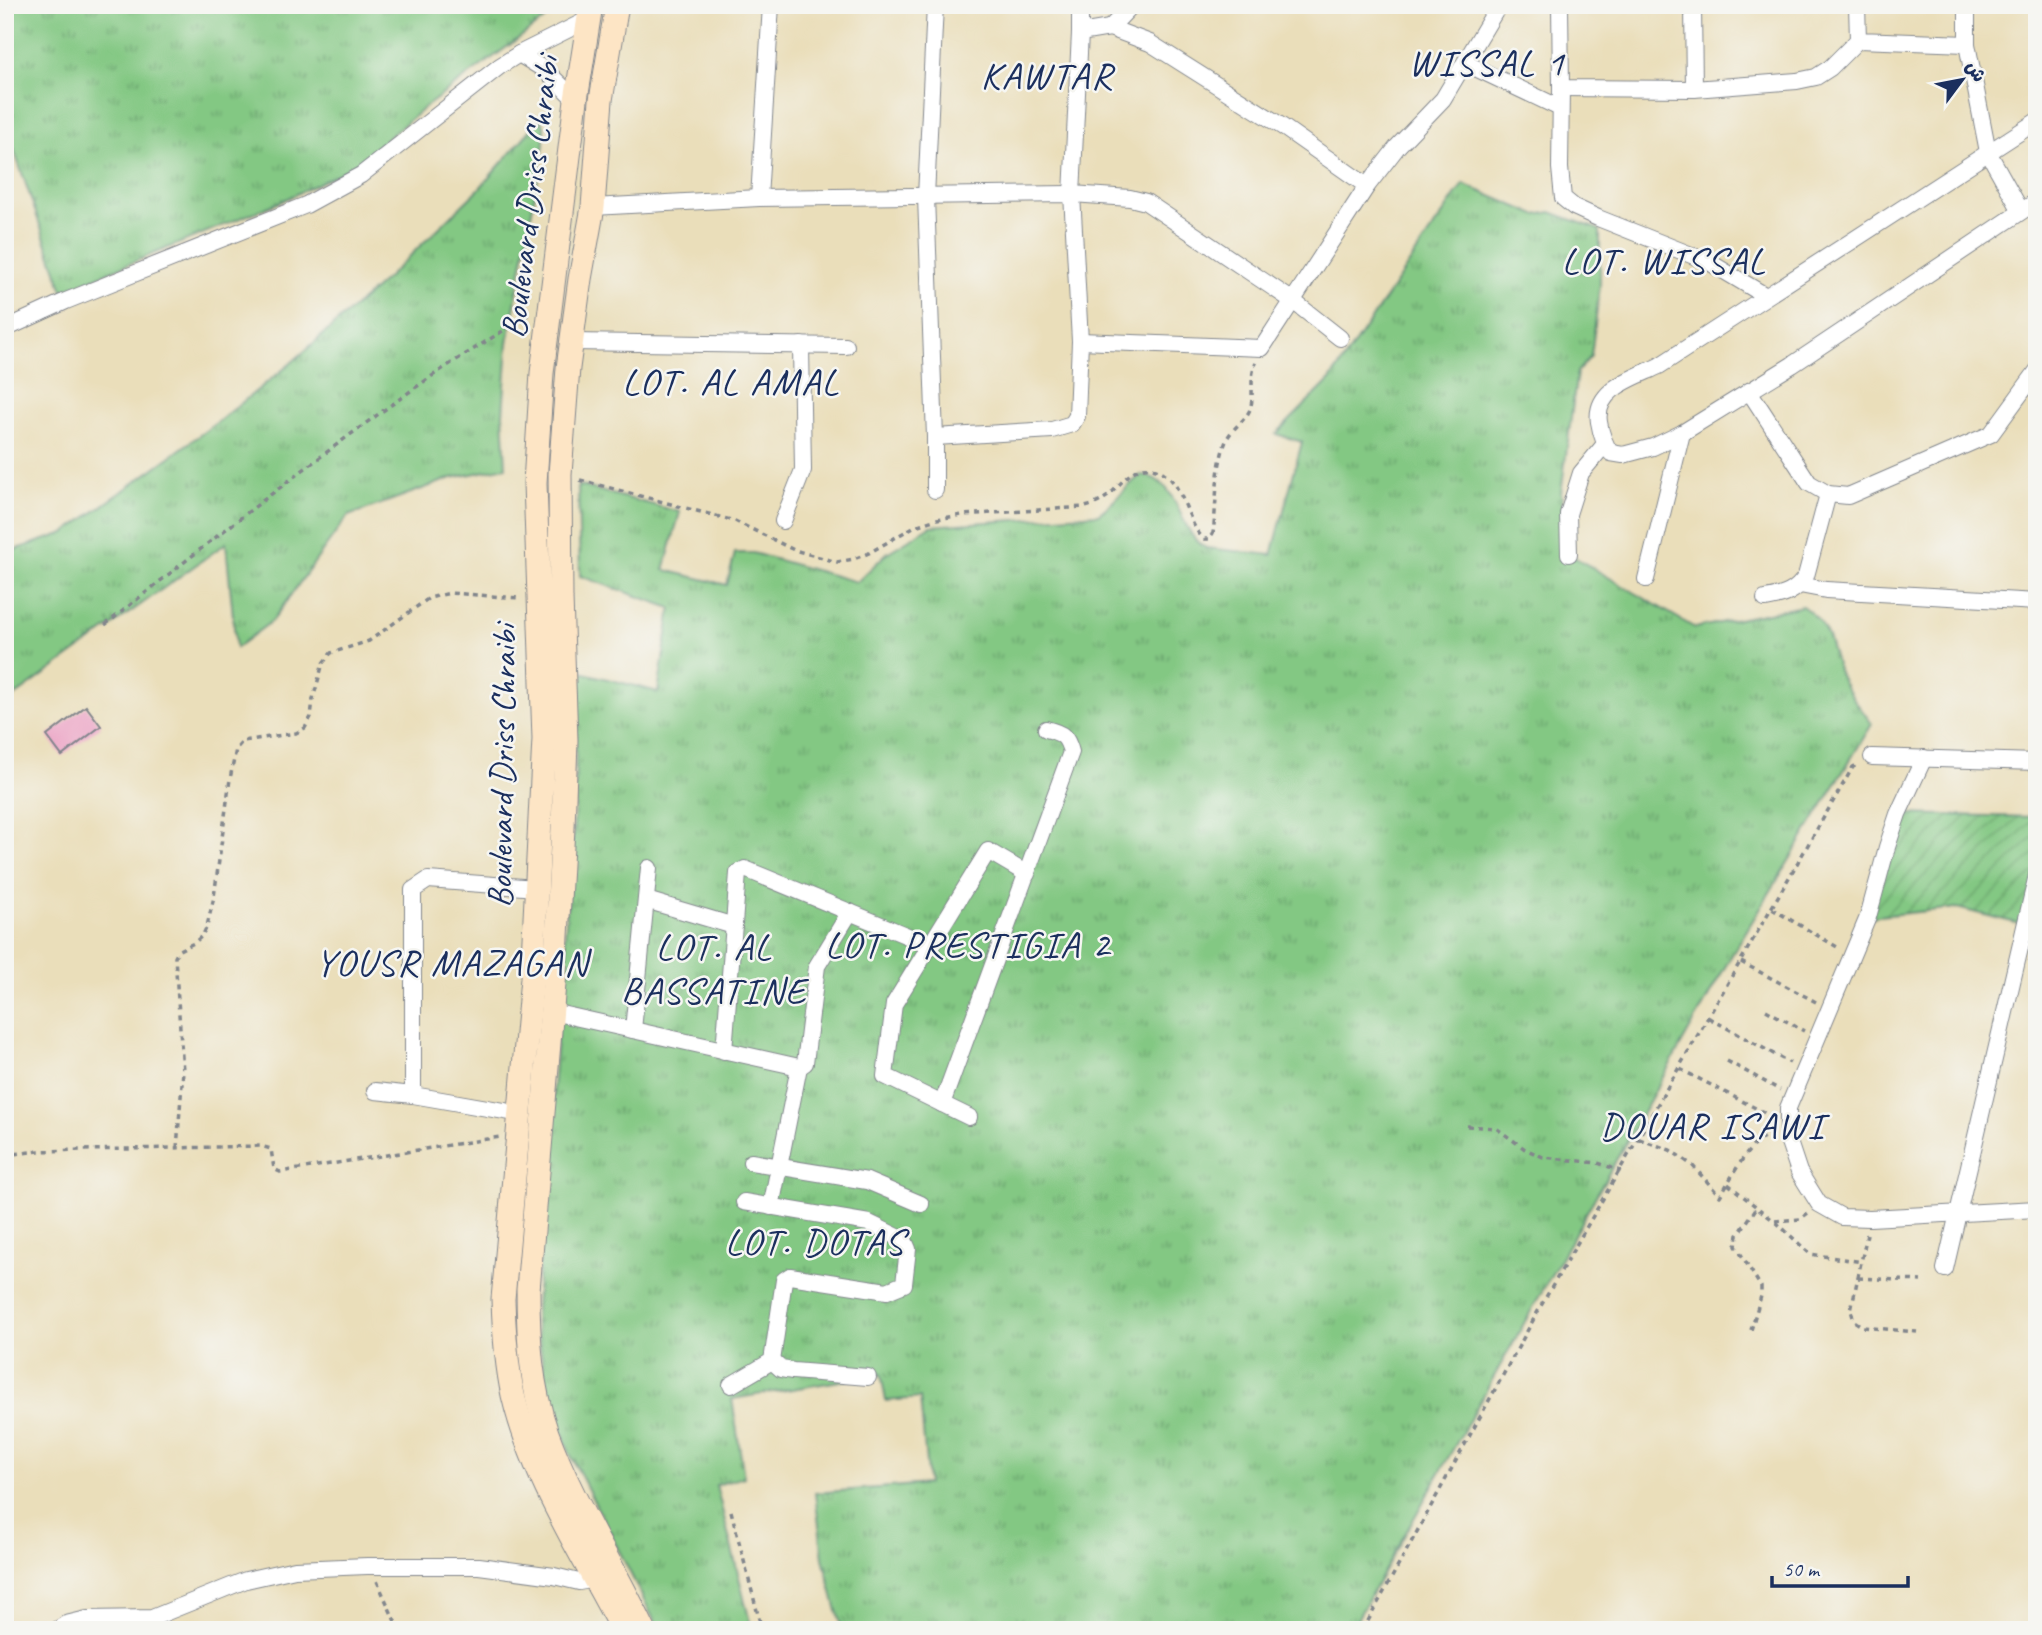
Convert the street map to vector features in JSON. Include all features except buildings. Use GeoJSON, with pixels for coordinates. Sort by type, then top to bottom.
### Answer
{"type":"FeatureCollection","features":[{"type":"Feature","properties":{"kind":"main road","name":"Boulevard Driss Chraibi"},"geometry":{"type":"LineString","coordinates":[[617,5],[601,100],[593,207],[572,342],[560,474],[554,687],[552,1012],[528,1290],[528,1339],[547,1432],[596,1579],[622,1630]]}},
{"type":"Feature","properties":{"kind":"main road","name":"Boulevard Driss Chraibi"},"geometry":{"type":"LineString","coordinates":[[554,687],[539,598],[535,483],[550,299],[590,12]]}},
{"type":"Feature","properties":{"kind":"main road","name":"Boulevard Driss Chraibi"},"geometry":{"type":"LineString","coordinates":[[555,740],[536,888],[532,978],[503,1298],[505,1349],[513,1396],[545,1486],[581,1533],[644,1630]]}},
{"type":"Feature","properties":{"kind":"street"},"geometry":{"type":"LineString","coordinates":[[759,198],[771,5]]}},
{"type":"Feature","properties":{"kind":"street"},"geometry":{"type":"LineString","coordinates":[[934,5],[926,197],[935,489]]}},
{"type":"Feature","properties":{"kind":"street"},"geometry":{"type":"LineString","coordinates":[[935,437],[1052,430],[1072,424],[1077,416],[1080,341],[1072,194],[1080,5]]}},
{"type":"Feature","properties":{"kind":"street"},"geometry":{"type":"LineString","coordinates":[[1110,28],[1132,5]]}},
{"type":"Feature","properties":{"kind":"street"},"geometry":{"type":"LineString","coordinates":[[1080,341],[1262,348],[1367,186],[1398,146],[1443,99],[1499,5]]}},
{"type":"Feature","properties":{"kind":"street"},"geometry":{"type":"LineString","coordinates":[[1560,5],[1560,181],[1563,198],[1574,207],[1598,218],[1709,262],[1766,296]]}},
{"type":"Feature","properties":{"kind":"street"},"geometry":{"type":"LineString","coordinates":[[1693,5],[1694,89]]}},
{"type":"Feature","properties":{"kind":"street"},"geometry":{"type":"LineString","coordinates":[[1561,88],[1694,89],[1752,86],[1816,77],[1830,68],[1858,40],[1857,5]]}},
{"type":"Feature","properties":{"kind":"street"},"geometry":{"type":"LineString","coordinates":[[1968,5],[1967,44],[1988,152],[2021,211]]}},
{"type":"Feature","properties":{"kind":"street"},"geometry":{"type":"LineString","coordinates":[[5,329],[66,301],[255,228],[306,205],[361,175],[451,102],[519,54],[590,12]]}},
{"type":"Feature","properties":{"kind":"street"},"geometry":{"type":"LineString","coordinates":[[1080,33],[1110,28],[1150,43],[1283,127],[1367,186]]}},
{"type":"Feature","properties":{"kind":"street"},"geometry":{"type":"LineString","coordinates":[[1858,40],[1967,44]]}},
{"type":"Feature","properties":{"kind":"street"},"geometry":{"type":"LineString","coordinates":[[519,54],[545,70],[576,100]]}},
{"type":"Feature","properties":{"kind":"street"},"geometry":{"type":"LineString","coordinates":[[1465,63],[1560,108]]}},
{"type":"Feature","properties":{"kind":"street"},"geometry":{"type":"LineString","coordinates":[[2037,121],[1659,366],[1610,391],[1602,399],[1598,411],[1605,444],[1611,453],[1623,455],[1653,447],[1682,433],[2037,201]]}},
{"type":"Feature","properties":{"kind":"street"},"geometry":{"type":"LineString","coordinates":[[593,207],[759,198],[1072,194],[1130,198],[1146,202],[1293,301],[1340,338]]}},
{"type":"Feature","properties":{"kind":"street"},"geometry":{"type":"LineString","coordinates":[[572,342],[846,346]]}},
{"type":"Feature","properties":{"kind":"street"},"geometry":{"type":"LineString","coordinates":[[783,521],[803,470],[801,345]]}},
{"type":"Feature","properties":{"kind":"street"},"geometry":{"type":"LineString","coordinates":[[1749,391],[1809,482],[1828,494],[1848,496],[1991,434],[2037,371]]}},
{"type":"Feature","properties":{"kind":"street"},"geometry":{"type":"LineString","coordinates":[[1646,579],[1682,433]]}},
{"type":"Feature","properties":{"kind":"street"},"geometry":{"type":"LineString","coordinates":[[1569,554],[1568,514],[1581,473],[1605,444]]}},
{"type":"Feature","properties":{"kind":"street"},"geometry":{"type":"LineString","coordinates":[[1765,599],[1785,596],[1807,576],[1828,494]]}},
{"type":"Feature","properties":{"kind":"street"},"geometry":{"type":"LineString","coordinates":[[1800,585],[1826,590],[2037,602]]}},
{"type":"Feature","properties":{"kind":"street"},"geometry":{"type":"LineString","coordinates":[[942,1104],[1071,752],[1068,739],[1061,733],[1046,729]]}},
{"type":"Feature","properties":{"kind":"street"},"geometry":{"type":"LineString","coordinates":[[1872,757],[2037,762]]}},
{"type":"Feature","properties":{"kind":"street"},"geometry":{"type":"LineString","coordinates":[[1924,758],[1898,814],[1868,917],[1788,1108],[1788,1139],[1799,1171],[1819,1204],[1842,1217],[1870,1218],[2037,1209]]}},
{"type":"Feature","properties":{"kind":"street"},"geometry":{"type":"LineString","coordinates":[[969,1117],[885,1076],[894,1004],[988,851],[1027,874]]}},
{"type":"Feature","properties":{"kind":"street"},"geometry":{"type":"LineString","coordinates":[[633,1030],[649,868]]}},
{"type":"Feature","properties":{"kind":"street"},"geometry":{"type":"LineString","coordinates":[[724,1051],[738,873],[745,869],[932,946]]}},
{"type":"Feature","properties":{"kind":"street"},"geometry":{"type":"LineString","coordinates":[[1945,1269],[2037,875]]}},
{"type":"Feature","properties":{"kind":"street"},"geometry":{"type":"LineString","coordinates":[[413,1096],[413,890],[428,880],[536,888]]}},
{"type":"Feature","properties":{"kind":"street"},"geometry":{"type":"LineString","coordinates":[[646,900],[734,926]]}},
{"type":"Feature","properties":{"kind":"street"},"geometry":{"type":"LineString","coordinates":[[771,1207],[799,1068],[805,1063],[817,967],[850,912]]}},
{"type":"Feature","properties":{"kind":"street"},"geometry":{"type":"LineString","coordinates":[[552,1012],[799,1068]]}},
{"type":"Feature","properties":{"kind":"street"},"geometry":{"type":"LineString","coordinates":[[375,1091],[413,1096],[520,1124]]}},
{"type":"Feature","properties":{"kind":"street"},"geometry":{"type":"LineString","coordinates":[[751,1162],[867,1181],[921,1204]]}},
{"type":"Feature","properties":{"kind":"street"},"geometry":{"type":"LineString","coordinates":[[744,1202],[869,1223],[904,1240],[908,1249],[904,1284],[896,1289],[887,1291],[790,1276],[784,1280],[772,1361]]}},
{"type":"Feature","properties":{"kind":"street"},"geometry":{"type":"LineString","coordinates":[[772,1361],[781,1369],[868,1377]]}},
{"type":"Feature","properties":{"kind":"street"},"geometry":{"type":"LineString","coordinates":[[732,1385],[772,1361]]}},
{"type":"Feature","properties":{"kind":"street"},"geometry":{"type":"LineString","coordinates":[[57,1630],[66,1624],[87,1619],[152,1618],[246,1580],[295,1569],[479,1566],[579,1582],[596,1579]]}},
{"type":"Feature","properties":{"kind":"path"},"geometry":{"type":"LineString","coordinates":[[105,625],[243,516],[375,418],[437,373],[550,299]]}},
{"type":"Feature","properties":{"kind":"path"},"geometry":{"type":"LineString","coordinates":[[560,474],[735,521],[794,550],[837,562],[862,556],[915,526],[937,519],[962,515],[1085,508],[1103,500],[1134,472],[1146,467],[1156,469],[1167,476],[1186,504],[1198,534],[1209,539],[1213,533],[1221,456],[1227,438],[1248,414],[1251,406],[1252,371],[1262,348]]}},
{"type":"Feature","properties":{"kind":"path"},"geometry":{"type":"LineString","coordinates":[[177,1148],[183,1071],[175,957],[179,950],[203,936],[208,926],[236,749],[243,741],[296,733],[304,728],[311,717],[323,663],[331,653],[369,641],[429,597],[450,593],[496,598],[539,598]]}},
{"type":"Feature","properties":{"kind":"path"},"geometry":{"type":"LineString","coordinates":[[1363,1630],[1542,1304],[1853,767]]}},
{"type":"Feature","properties":{"kind":"path"},"geometry":{"type":"LineString","coordinates":[[1772,909],[1852,956]]}},
{"type":"Feature","properties":{"kind":"path"},"geometry":{"type":"LineString","coordinates":[[1741,962],[1829,1010]]}},
{"type":"Feature","properties":{"kind":"path"},"geometry":{"type":"LineString","coordinates":[[1766,1010],[1817,1038]]}},
{"type":"Feature","properties":{"kind":"path"},"geometry":{"type":"LineString","coordinates":[[1709,1018],[1804,1070]]}},
{"type":"Feature","properties":{"kind":"path"},"geometry":{"type":"LineString","coordinates":[[1727,1061],[1793,1097]]}},
{"type":"Feature","properties":{"kind":"path"},"geometry":{"type":"LineString","coordinates":[[1680,1069],[1788,1129]]}},
{"type":"Feature","properties":{"kind":"path"},"geometry":{"type":"LineString","coordinates":[[5,1155],[39,1151],[267,1147],[273,1152],[274,1169],[280,1172],[450,1143],[520,1124]]}},
{"type":"Feature","properties":{"kind":"path"},"geometry":{"type":"LineString","coordinates":[[1466,1126],[1496,1128],[1525,1149],[1543,1157],[1598,1163],[1621,1171]]}},
{"type":"Feature","properties":{"kind":"path"},"geometry":{"type":"LineString","coordinates":[[1639,1139],[1670,1150],[1692,1165],[1720,1196],[1755,1142],[1766,1135],[1788,1129]]}},
{"type":"Feature","properties":{"kind":"path"},"geometry":{"type":"LineString","coordinates":[[1728,1184],[1810,1254],[1861,1262]]}},
{"type":"Feature","properties":{"kind":"path"},"geometry":{"type":"LineString","coordinates":[[1774,1221],[1800,1219],[1819,1204]]}},
{"type":"Feature","properties":{"kind":"path"},"geometry":{"type":"LineString","coordinates":[[1751,1330],[1761,1287],[1736,1247],[1738,1235],[1757,1207]]}},
{"type":"Feature","properties":{"kind":"path"},"geometry":{"type":"LineString","coordinates":[[1870,1218],[1852,1310],[1854,1321],[1863,1328],[1917,1332]]}},
{"type":"Feature","properties":{"kind":"path"},"geometry":{"type":"LineString","coordinates":[[1858,1278],[1921,1281]]}},
{"type":"Feature","properties":{"kind":"path"},"geometry":{"type":"LineString","coordinates":[[731,1511],[762,1630]]}},
{"type":"Feature","properties":{"kind":"path"},"geometry":{"type":"LineString","coordinates":[[368,1566],[399,1630]]}},
{"type":"Feature","properties":{"kind":"green space"},"geometry":{"type":"Polygon","coordinates":[[[5,5],[560,5],[560,8],[424,108],[354,166],[282,201],[63,291],[5,124],[5,5]]]}},
{"type":"Feature","properties":{"kind":"green space"},"geometry":{"type":"Polygon","coordinates":[[[540,119],[544,126],[544,144],[508,343],[503,414],[506,467],[452,478],[348,516],[272,621],[236,648],[226,543],[5,703],[5,553],[65,533],[219,421],[290,364],[385,280],[479,189],[540,119]]]}},
{"type":"Feature","properties":{"kind":"green space"},"geometry":{"type":"Polygon","coordinates":[[[1463,184],[1536,215],[1551,212],[1600,230],[1600,286],[1591,356],[1577,372],[1561,493],[1569,554],[1695,628],[1802,606],[1813,614],[1826,632],[1843,682],[1872,724],[1733,953],[1351,1630],[842,1630],[823,1558],[815,1493],[928,1484],[920,1398],[886,1401],[881,1374],[732,1399],[744,1477],[716,1485],[752,1630],[659,1630],[570,1454],[548,1391],[535,1319],[575,808],[577,671],[658,692],[671,608],[580,576],[578,485],[680,512],[664,570],[727,585],[735,553],[753,553],[857,582],[887,553],[931,526],[1098,514],[1141,475],[1164,486],[1189,530],[1206,548],[1272,555],[1302,442],[1276,434],[1330,380],[1463,184]]]}},
{"type":"Feature","properties":{"kind":"green space"},"geometry":{"type":"Polygon","coordinates":[[[1898,814],[2037,817],[2037,875],[2024,925],[1957,908],[1868,917],[1898,814]]]}},
{"type":"Feature","properties":{"kind":"district","name":"WISSAL 1"},"geometry":{"type":"Point","coordinates":[1487,62]}},
{"type":"Feature","properties":{"kind":"district","name":"KAWTAR"},"geometry":{"type":"Point","coordinates":[1047,75]}},
{"type":"Feature","properties":{"kind":"district","name":"LOT. WISSAL"},"geometry":{"type":"Point","coordinates":[1664,260]}},
{"type":"Feature","properties":{"kind":"district","name":"LOT. AL AMAL"},"geometry":{"type":"Point","coordinates":[731,381]}},
{"type":"Feature","properties":{"kind":"district","name":"LOT. PRESTIGIA 2"},"geometry":{"type":"Point","coordinates":[968,944]}},
{"type":"Feature","properties":{"kind":"district","name":"YOUSR MAZAGAN"},"geometry":{"type":"Point","coordinates":[452,962]}},
{"type":"Feature","properties":{"kind":"district","name":"LOT. AL BASSATINE"},"geometry":{"type":"Point","coordinates":[714,968]}},
{"type":"Feature","properties":{"kind":"district","name":"DOUAR ISAWI"},"geometry":{"type":"Point","coordinates":[1712,1125]}},
{"type":"Feature","properties":{"kind":"district","name":"LOT. DOTAS"},"geometry":{"type":"Point","coordinates":[815,1241]}}]}
